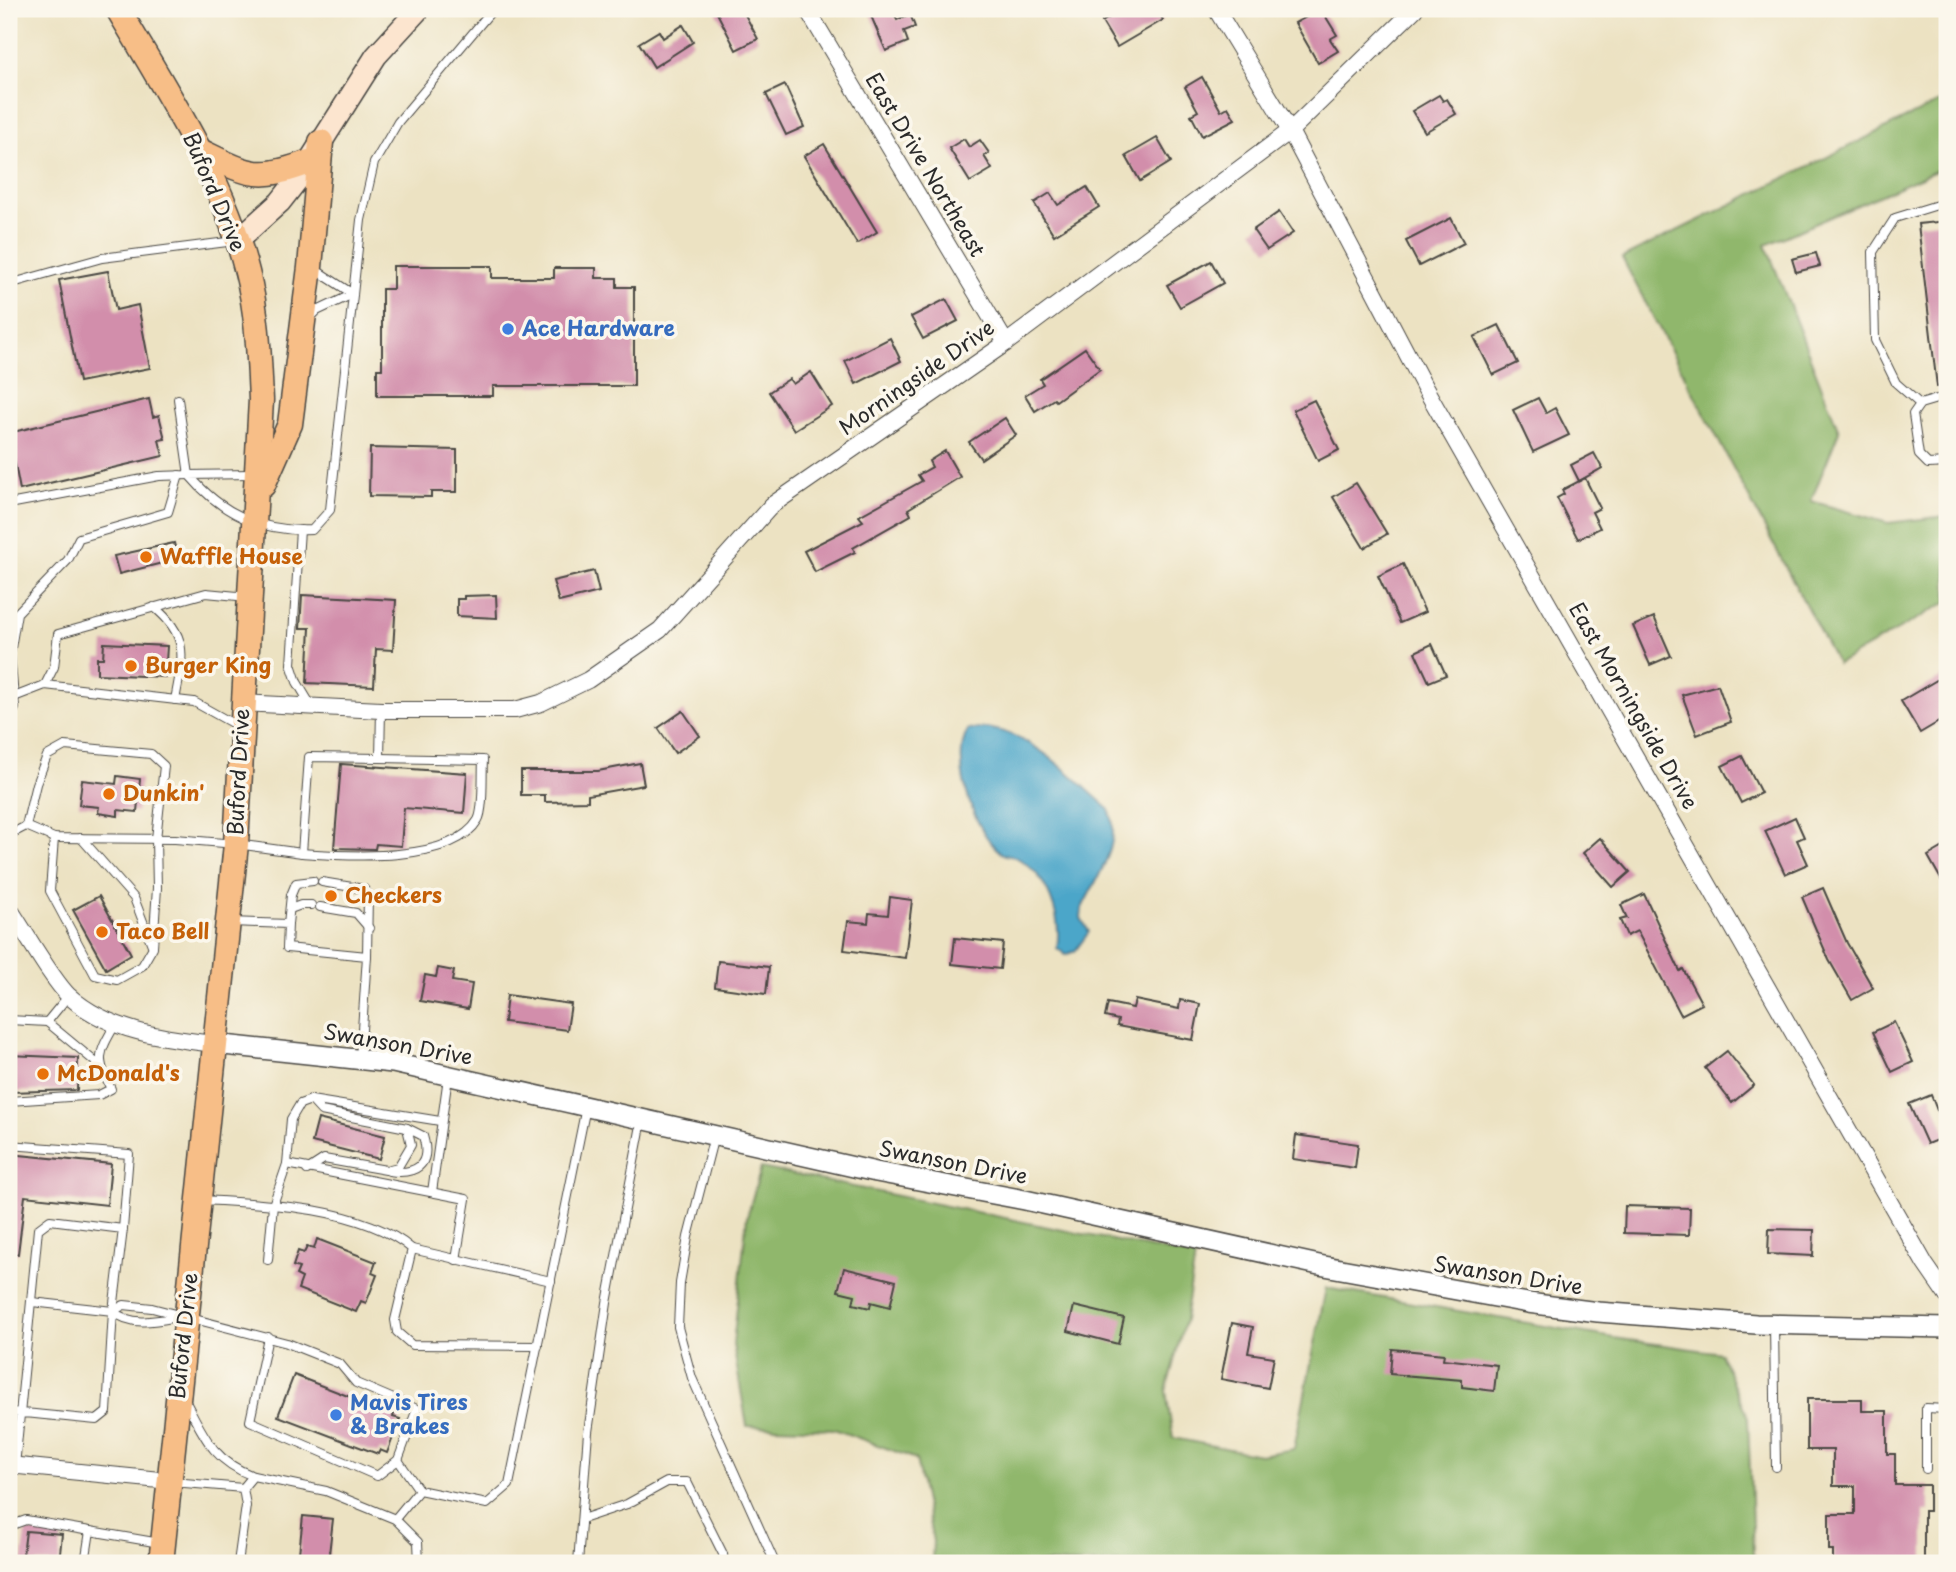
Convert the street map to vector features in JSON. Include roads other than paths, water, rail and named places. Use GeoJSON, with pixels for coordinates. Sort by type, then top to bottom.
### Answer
{"type":"FeatureCollection","features":[{"type":"Feature","properties":{"kind":"highway","name":"Buford Drive"},"geometry":{"type":"LineString","coordinates":[[118,9],[200,151],[238,240],[248,276],[258,342],[261,400],[259,474],[241,715],[236,844],[162,1553]]}},
{"type":"Feature","properties":{"kind":"highway"},"geometry":{"type":"LineString","coordinates":[[200,151],[254,174],[277,174],[315,152]]}},
{"type":"Feature","properties":{"kind":"highway"},"geometry":{"type":"LineString","coordinates":[[255,513],[290,424],[310,267],[315,152]]}},
{"type":"Feature","properties":{"kind":"main road"},"geometry":{"type":"LineString","coordinates":[[238,240],[280,202],[376,56],[419,9]]}},
{"type":"Feature","properties":{"kind":"street","name":"East Drive Northeast"},"geometry":{"type":"LineString","coordinates":[[807,9],[1006,343]]}},
{"type":"Feature","properties":{"kind":"street","name":"East Morningside Drive"},"geometry":{"type":"LineString","coordinates":[[1216,9],[1290,131],[1425,388],[1912,1241],[1947,1296]]}},
{"type":"Feature","properties":{"kind":"street","name":"Morningside Drive"},"geometry":{"type":"LineString","coordinates":[[381,710],[515,710],[541,703],[588,680],[660,630],[772,505],[1006,343],[1290,131],[1415,9]]}},
{"type":"Feature","properties":{"kind":"street"},"geometry":{"type":"LineString","coordinates":[[241,715],[312,707],[381,710]]}},
{"type":"Feature","properties":{"kind":"street","name":"Swanson Drive"},"geometry":{"type":"LineString","coordinates":[[9,908],[69,995],[115,1025],[165,1038],[360,1059],[448,1075],[714,1136],[1423,1285],[1598,1312],[1774,1325],[1947,1328]]}},
{"type":"Feature","properties":{"kind":"street"},"geometry":{"type":"LineString","coordinates":[[12,1465],[170,1481]]}},
{"type":"Feature","properties":{"kind":"lane"},"geometry":{"type":"LineString","coordinates":[[178,399],[189,475],[206,495],[300,530],[312,530],[330,510],[361,220],[378,156],[398,122],[493,9]]}},
{"type":"Feature","properties":{"kind":"lane"},"geometry":{"type":"LineString","coordinates":[[1920,404],[1896,383],[1875,340],[1873,252],[1895,218],[1947,202]]}},
{"type":"Feature","properties":{"kind":"lane"},"geometry":{"type":"LineString","coordinates":[[9,284],[102,258],[238,240]]}},
{"type":"Feature","properties":{"kind":"lane"},"geometry":{"type":"LineString","coordinates":[[310,267],[353,294]]}},
{"type":"Feature","properties":{"kind":"lane"},"geometry":{"type":"LineString","coordinates":[[302,326],[317,311],[353,294]]}},
{"type":"Feature","properties":{"kind":"lane"},"geometry":{"type":"LineString","coordinates":[[1947,396],[1920,404],[1913,414],[1919,455],[1928,464],[1947,463]]}},
{"type":"Feature","properties":{"kind":"lane"},"geometry":{"type":"LineString","coordinates":[[9,504],[159,476],[259,474]]}},
{"type":"Feature","properties":{"kind":"lane"},"geometry":{"type":"LineString","coordinates":[[9,720],[15,708],[10,654],[17,613],[68,560],[79,538],[168,513],[179,475]]}},
{"type":"Feature","properties":{"kind":"lane"},"geometry":{"type":"LineString","coordinates":[[300,530],[291,664],[296,682],[312,707]]}},
{"type":"Feature","properties":{"kind":"lane"},"geometry":{"type":"LineString","coordinates":[[45,685],[54,667],[58,634],[206,593],[249,597]]}},
{"type":"Feature","properties":{"kind":"lane"},"geometry":{"type":"LineString","coordinates":[[154,607],[172,621],[182,643],[175,699]]}},
{"type":"Feature","properties":{"kind":"lane"},"geometry":{"type":"LineString","coordinates":[[14,697],[45,685],[175,699],[241,715]]}},
{"type":"Feature","properties":{"kind":"lane"},"geometry":{"type":"LineString","coordinates":[[380,758],[381,710]]}},
{"type":"Feature","properties":{"kind":"lane"},"geometry":{"type":"LineString","coordinates":[[9,835],[26,826],[36,784],[47,756],[65,746],[151,754],[164,766],[156,839],[158,888],[153,947],[142,966],[117,980],[96,975],[50,891],[54,838]]}},
{"type":"Feature","properties":{"kind":"lane"},"geometry":{"type":"LineString","coordinates":[[26,826],[54,838],[156,839],[236,844],[302,853],[381,855],[425,850],[462,836],[479,818],[483,760],[309,757],[302,853]]}},
{"type":"Feature","properties":{"kind":"lane"},"geometry":{"type":"LineString","coordinates":[[82,838],[134,898],[153,947]]}},
{"type":"Feature","properties":{"kind":"lane"},"geometry":{"type":"LineString","coordinates":[[360,1059],[369,928],[370,898],[364,889],[318,882],[296,883],[290,909],[287,948],[367,956]]}},
{"type":"Feature","properties":{"kind":"lane"},"geometry":{"type":"LineString","coordinates":[[290,909],[301,905],[356,913],[369,928]]}},
{"type":"Feature","properties":{"kind":"lane"},"geometry":{"type":"LineString","coordinates":[[228,921],[288,924]]}},
{"type":"Feature","properties":{"kind":"lane"},"geometry":{"type":"LineString","coordinates":[[47,1022],[69,995]]}},
{"type":"Feature","properties":{"kind":"lane"},"geometry":{"type":"LineString","coordinates":[[9,1020],[47,1022],[99,1065],[111,1089],[99,1096],[9,1101]]}},
{"type":"Feature","properties":{"kind":"lane"},"geometry":{"type":"LineString","coordinates":[[99,1065],[101,1048],[115,1025]]}},
{"type":"Feature","properties":{"kind":"lane"},"geometry":{"type":"LineString","coordinates":[[432,1192],[448,1075]]}},
{"type":"Feature","properties":{"kind":"lane"},"geometry":{"type":"LineString","coordinates":[[268,1260],[273,1205],[287,1164],[291,1119],[300,1104],[311,1100],[440,1121]]}},
{"type":"Feature","properties":{"kind":"lane"},"geometry":{"type":"LineString","coordinates":[[307,1170],[324,1159],[407,1174],[416,1170],[424,1159],[426,1146],[423,1136],[407,1129],[321,1111],[311,1100]]}},
{"type":"Feature","properties":{"kind":"lane"},"geometry":{"type":"LineString","coordinates":[[398,1460],[419,1490],[487,1504],[509,1485],[586,1107]]}},
{"type":"Feature","properties":{"kind":"lane"},"geometry":{"type":"LineString","coordinates":[[578,1563],[588,1432],[642,1120]]}},
{"type":"Feature","properties":{"kind":"lane"},"geometry":{"type":"LineString","coordinates":[[386,1170],[398,1167],[406,1156],[411,1145],[407,1129]]}},
{"type":"Feature","properties":{"kind":"lane"},"geometry":{"type":"LineString","coordinates":[[714,1136],[688,1237],[678,1327],[692,1378],[775,1563]]}},
{"type":"Feature","properties":{"kind":"lane"},"geometry":{"type":"LineString","coordinates":[[9,1145],[129,1154],[113,1311],[107,1412],[97,1420],[9,1412]]}},
{"type":"Feature","properties":{"kind":"lane"},"geometry":{"type":"LineString","coordinates":[[287,1164],[466,1199],[456,1260]]}},
{"type":"Feature","properties":{"kind":"lane"},"geometry":{"type":"LineString","coordinates":[[198,1200],[308,1208],[397,1236],[412,1249],[551,1281]]}},
{"type":"Feature","properties":{"kind":"lane"},"geometry":{"type":"LineString","coordinates":[[12,1465],[38,1229],[50,1220],[123,1228]]}},
{"type":"Feature","properties":{"kind":"lane"},"geometry":{"type":"LineString","coordinates":[[412,1249],[395,1320],[397,1332],[412,1345],[538,1346]]}},
{"type":"Feature","properties":{"kind":"lane"},"geometry":{"type":"LineString","coordinates":[[32,1302],[113,1311],[124,1305],[186,1316],[268,1337],[340,1364],[356,1383],[417,1409],[398,1460],[377,1476],[250,1421],[268,1337]]}},
{"type":"Feature","properties":{"kind":"lane"},"geometry":{"type":"LineString","coordinates":[[113,1311],[122,1319],[152,1322],[186,1316]]}},
{"type":"Feature","properties":{"kind":"lane"},"geometry":{"type":"LineString","coordinates":[[1774,1325],[1776,1468]]}},
{"type":"Feature","properties":{"kind":"lane"},"geometry":{"type":"LineString","coordinates":[[178,1387],[211,1449],[230,1468],[253,1476],[326,1491],[395,1519],[418,1542],[419,1563]]}},
{"type":"Feature","properties":{"kind":"lane"},"geometry":{"type":"LineString","coordinates":[[1926,1469],[1926,1408],[1947,1409]]}},
{"type":"Feature","properties":{"kind":"lane"},"geometry":{"type":"LineString","coordinates":[[238,1563],[246,1506],[243,1488],[253,1476]]}},
{"type":"Feature","properties":{"kind":"lane"},"geometry":{"type":"LineString","coordinates":[[170,1481],[243,1488]]}},
{"type":"Feature","properties":{"kind":"lane"},"geometry":{"type":"LineString","coordinates":[[582,1518],[626,1504],[667,1482],[687,1482],[723,1554],[724,1563]]}},
{"type":"Feature","properties":{"kind":"lane"},"geometry":{"type":"LineString","coordinates":[[395,1519],[419,1490]]}},
{"type":"Feature","properties":{"kind":"lane"},"geometry":{"type":"LineString","coordinates":[[9,1527],[26,1520],[90,1531],[162,1553]]}},
{"type":"Feature","properties":{"kind":"lane"},"geometry":{"type":"LineString","coordinates":[[85,1563],[90,1531]]}},
{"type":"Feature","properties":{"kind":"water"},"geometry":{"type":"Polygon","coordinates":[[[984,728],[1002,731],[1035,747],[1108,808],[1113,833],[1111,846],[1082,908],[1081,918],[1089,932],[1075,951],[1066,955],[1057,948],[1055,911],[1045,886],[1029,866],[1017,858],[1004,855],[990,842],[973,812],[963,776],[963,743],[968,730],[984,728]]]}},
{"type":"Feature","properties":{"kind":"place","name":"Ace Hardware"},"geometry":{"type":"Point","coordinates":[508,329]}},
{"type":"Feature","properties":{"kind":"place","name":"Waffle House"},"geometry":{"type":"Point","coordinates":[146,557]}},
{"type":"Feature","properties":{"kind":"place","name":"Burger King"},"geometry":{"type":"Point","coordinates":[131,666]}},
{"type":"Feature","properties":{"kind":"place","name":"Dunkin'"},"geometry":{"type":"Point","coordinates":[109,794]}},
{"type":"Feature","properties":{"kind":"place","name":"Checkers"},"geometry":{"type":"Point","coordinates":[331,896]}},
{"type":"Feature","properties":{"kind":"place","name":"Taco Bell"},"geometry":{"type":"Point","coordinates":[102,932]}},
{"type":"Feature","properties":{"kind":"place","name":"McDonald's"},"geometry":{"type":"Point","coordinates":[43,1074]}},
{"type":"Feature","properties":{"kind":"place","name":"Mavis Tires & Brakes"},"geometry":{"type":"Point","coordinates":[336,1415]}}]}
